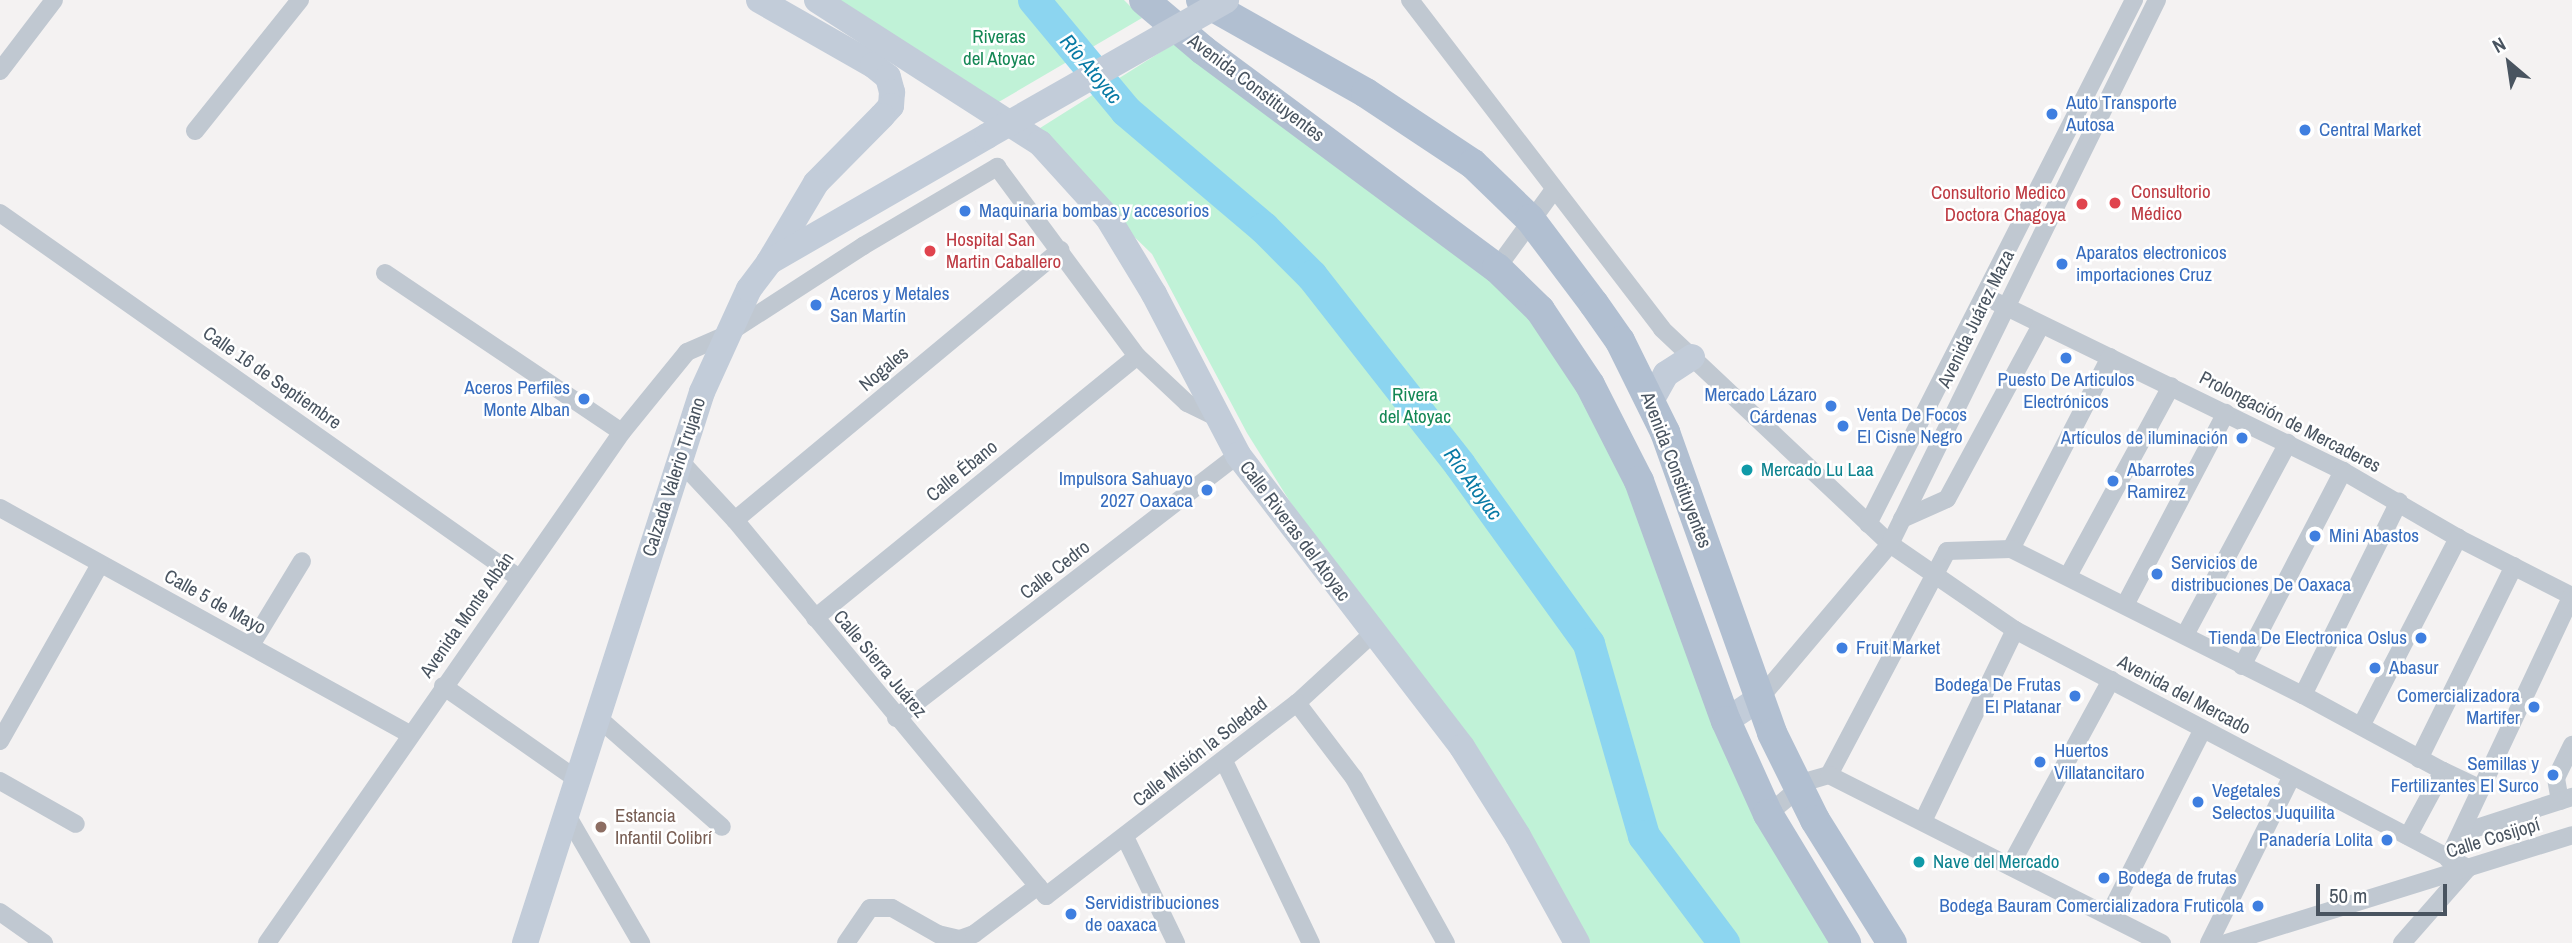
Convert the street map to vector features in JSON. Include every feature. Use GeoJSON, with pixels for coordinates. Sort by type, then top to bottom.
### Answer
{"type":"FeatureCollection","features":[{"type":"Feature","properties":{"kind":"main road","name":"Avenida Constituyentes"},"geometry":{"type":"LineString","coordinates":[[1144,0],[1203,50],[1497,268],[1540,310],[1597,397],[1639,481],[1726,721],[1768,814],[1846,943]]}},
{"type":"Feature","properties":{"kind":"main road","name":"Avenida Constituyentes"},"geometry":{"type":"LineString","coordinates":[[1201,0],[1439,138],[1530,219],[1620,341],[1651,401],[1760,698],[1800,788],[1892,943]]}},
{"type":"Feature","properties":{"kind":"street"},"geometry":{"type":"LineString","coordinates":[[0,71],[54,0]]}},
{"type":"Feature","properties":{"kind":"street"},"geometry":{"type":"LineString","coordinates":[[195,131],[300,0]]}},
{"type":"Feature","properties":{"kind":"street"},"geometry":{"type":"LineString","coordinates":[[759,0],[873,65],[888,77],[892,92],[891,106],[883,116],[816,183],[769,262]]}},
{"type":"Feature","properties":{"kind":"street","name":"Calle Riveras del Atoyac"},"geometry":{"type":"LineString","coordinates":[[817,0],[1012,124],[1073,174],[1108,218],[1154,294],[1238,455],[1462,747],[1518,836],[1577,943]]}},
{"type":"Feature","properties":{"kind":"street","name":"Calzada Valerio Trujano"},"geometry":{"type":"LineString","coordinates":[[525,943],[595,715],[724,336],[769,262],[1226,0]]}},
{"type":"Feature","properties":{"kind":"street","name":"Avenida del Mercado"},"geometry":{"type":"LineString","coordinates":[[1410,0],[1553,191],[1662,328],[1890,544],[2015,630],[2468,868]]}},
{"type":"Feature","properties":{"kind":"street","name":"Avenida Juárez Maza"},"geometry":{"type":"LineString","coordinates":[[1868,524],[2134,0]]}},
{"type":"Feature","properties":{"kind":"street","name":"Avenida Juárez Maza"},"geometry":{"type":"LineString","coordinates":[[1760,698],[1890,544],[2157,0]]}},
{"type":"Feature","properties":{"kind":"street","name":"Avenida Monte Albán"},"geometry":{"type":"LineString","coordinates":[[267,943],[622,432],[687,352],[724,336],[998,167],[1060,250]]}},
{"type":"Feature","properties":{"kind":"street"},"geometry":{"type":"LineString","coordinates":[[1497,268],[1530,219],[1553,191]]}},
{"type":"Feature","properties":{"kind":"street","name":"Calle 16 de Septiembre"},"geometry":{"type":"LineString","coordinates":[[0,213],[519,578]]}},
{"type":"Feature","properties":{"kind":"street"},"geometry":{"type":"LineString","coordinates":[[1060,250],[1137,356],[1187,403],[1220,419]]}},
{"type":"Feature","properties":{"kind":"street","name":"Nogales"},"geometry":{"type":"LineString","coordinates":[[735,520],[1060,250]]}},
{"type":"Feature","properties":{"kind":"street"},"geometry":{"type":"LineString","coordinates":[[385,273],[622,432]]}},
{"type":"Feature","properties":{"kind":"street","name":"Prolongación de Mercaderes"},"geometry":{"type":"LineString","coordinates":[[1984,296],[2343,471],[2458,538],[2572,596]]}},
{"type":"Feature","properties":{"kind":"street"},"geometry":{"type":"LineString","coordinates":[[1902,519],[1947,499],[2041,325]]}},
{"type":"Feature","properties":{"kind":"street","name":"Calle Ébano"},"geometry":{"type":"LineString","coordinates":[[815,618],[1137,356]]}},
{"type":"Feature","properties":{"kind":"street"},"geometry":{"type":"LineString","coordinates":[[2011,548],[2110,357]]}},
{"type":"Feature","properties":{"kind":"street"},"geometry":{"type":"LineString","coordinates":[[1651,401],[1666,374],[1692,358]]}},
{"type":"Feature","properties":{"kind":"street"},"geometry":{"type":"LineString","coordinates":[[2068,576],[2171,386]]}},
{"type":"Feature","properties":{"kind":"street"},"geometry":{"type":"LineString","coordinates":[[2126,605],[2226,413]]}},
{"type":"Feature","properties":{"kind":"street"},"geometry":{"type":"LineString","coordinates":[[2185,635],[2288,443]]}},
{"type":"Feature","properties":{"kind":"street","name":"Calle Cedro"},"geometry":{"type":"LineString","coordinates":[[896,718],[1238,455]]}},
{"type":"Feature","properties":{"kind":"street","name":"Calle Sierra Juárez"},"geometry":{"type":"LineString","coordinates":[[680,460],[735,520],[896,718],[1042,891]]}},
{"type":"Feature","properties":{"kind":"street"},"geometry":{"type":"LineString","coordinates":[[2242,666],[2343,471]]}},
{"type":"Feature","properties":{"kind":"street"},"geometry":{"type":"LineString","coordinates":[[2303,695],[2399,502]]}},
{"type":"Feature","properties":{"kind":"street","name":"Calle 5 de Mayo"},"geometry":{"type":"LineString","coordinates":[[0,508],[410,734]]}},
{"type":"Feature","properties":{"kind":"street"},"geometry":{"type":"LineString","coordinates":[[2361,726],[2458,538]]}},
{"type":"Feature","properties":{"kind":"street"},"geometry":{"type":"LineString","coordinates":[[1768,814],[1800,788],[1829,775],[1947,551],[2011,548],[2303,695],[2419,759],[2481,789]]}},
{"type":"Feature","properties":{"kind":"street"},"geometry":{"type":"LineString","coordinates":[[251,645],[302,561]]}},
{"type":"Feature","properties":{"kind":"street"},"geometry":{"type":"LineString","coordinates":[[0,741],[100,564]]}},
{"type":"Feature","properties":{"kind":"street"},"geometry":{"type":"LineString","coordinates":[[2419,759],[2514,566]]}},
{"type":"Feature","properties":{"kind":"street"},"geometry":{"type":"LineString","coordinates":[[2448,859],[2572,596]]}},
{"type":"Feature","properties":{"kind":"street"},"geometry":{"type":"LineString","coordinates":[[1924,819],[2015,630]]}},
{"type":"Feature","properties":{"kind":"street","name":"Calle Misión la Soledad"},"geometry":{"type":"LineString","coordinates":[[846,943],[870,908],[892,908],[938,934],[960,939],[974,934],[1125,837],[1297,703],[1373,633]]}},
{"type":"Feature","properties":{"kind":"street"},"geometry":{"type":"LineString","coordinates":[[2010,866],[2111,680]]}},
{"type":"Feature","properties":{"kind":"street"},"geometry":{"type":"LineString","coordinates":[[443,686],[575,778]]}},
{"type":"Feature","properties":{"kind":"street"},"geometry":{"type":"LineString","coordinates":[[1726,721],[1760,698]]}},
{"type":"Feature","properties":{"kind":"street"},"geometry":{"type":"LineString","coordinates":[[1297,703],[1354,778],[1446,943]]}},
{"type":"Feature","properties":{"kind":"street"},"geometry":{"type":"LineString","coordinates":[[595,715],[722,827]]}},
{"type":"Feature","properties":{"kind":"street"},"geometry":{"type":"LineString","coordinates":[[2109,915],[2203,729]]}},
{"type":"Feature","properties":{"kind":"street"},"geometry":{"type":"LineString","coordinates":[[2461,832],[2566,799],[2556,778],[2572,745]]}},
{"type":"Feature","properties":{"kind":"street"},"geometry":{"type":"LineString","coordinates":[[1224,761],[1311,943]]}},
{"type":"Feature","properties":{"kind":"street"},"geometry":{"type":"LineString","coordinates":[[2408,836],[2443,771]]}},
{"type":"Feature","properties":{"kind":"street"},"geometry":{"type":"LineString","coordinates":[[1829,775],[1924,819],[2162,943]]}},
{"type":"Feature","properties":{"kind":"street"},"geometry":{"type":"LineString","coordinates":[[2209,943],[2292,776]]}},
{"type":"Feature","properties":{"kind":"street"},"geometry":{"type":"LineString","coordinates":[[0,781],[76,824]]}},
{"type":"Feature","properties":{"kind":"street"},"geometry":{"type":"LineString","coordinates":[[565,810],[641,943]]}},
{"type":"Feature","properties":{"kind":"street","name":"Calle Cosijopí"},"geometry":{"type":"LineString","coordinates":[[2226,943],[2572,835]]}},
{"type":"Feature","properties":{"kind":"street"},"geometry":{"type":"LineString","coordinates":[[1125,837],[1176,943]]}},
{"type":"Feature","properties":{"kind":"street"},"geometry":{"type":"LineString","coordinates":[[2402,943],[2468,868]]}},
{"type":"Feature","properties":{"kind":"street"},"geometry":{"type":"LineString","coordinates":[[0,912],[44,943]]}},
{"type":"Feature","properties":{"kind":"green space","name":"Riveras del Atoyac"},"geometry":{"type":"Polygon","coordinates":[[[834,0],[1124,0],[1142,18],[997,103],[834,0]]]}},
{"type":"Feature","properties":{"kind":"green space","name":"Rivera del Atoyac"},"geometry":{"type":"Polygon","coordinates":[[[1178,41],[1497,268],[1639,481],[1726,721],[1846,943],[1580,943],[1371,631],[1247,433],[1152,254],[1029,135],[1178,41]]]}},
{"type":"Feature","properties":{"kind":"waterway","name":"Río Atoyac"},"geometry":{"type":"LineString","coordinates":[[1034,0],[1126,111],[1264,228],[1312,276],[1460,465],[1589,644],[1644,836],[1724,943]]}},
{"type":"Feature","properties":{"kind":"place","name":"Auto Transporte Autosa"},"geometry":{"type":"Point","coordinates":[2052,114]}},
{"type":"Feature","properties":{"kind":"place","name":"Central Market"},"geometry":{"type":"Point","coordinates":[2305,130]}},
{"type":"Feature","properties":{"kind":"place","name":"Consultorio Médico"},"geometry":{"type":"Point","coordinates":[2115,203]}},
{"type":"Feature","properties":{"kind":"place","name":"Consultorio Medico Doctora Chagoya"},"geometry":{"type":"Point","coordinates":[2082,204]}},
{"type":"Feature","properties":{"kind":"place","name":"Maquinaria bombas y accesorios"},"geometry":{"type":"Point","coordinates":[965,211]}},
{"type":"Feature","properties":{"kind":"place","name":"Hospital San Martin Caballero"},"geometry":{"type":"Point","coordinates":[930,251]}},
{"type":"Feature","properties":{"kind":"place","name":"Aparatos electronicos importaciones Cruz"},"geometry":{"type":"Point","coordinates":[2062,264]}},
{"type":"Feature","properties":{"kind":"place","name":"Aceros y Metales San Martín"},"geometry":{"type":"Point","coordinates":[816,305]}},
{"type":"Feature","properties":{"kind":"place","name":"Puesto De Articulos Electrónicos"},"geometry":{"type":"Point","coordinates":[2066,358]}},
{"type":"Feature","properties":{"kind":"place","name":"Aceros Perfiles Monte Alban"},"geometry":{"type":"Point","coordinates":[584,399]}},
{"type":"Feature","properties":{"kind":"place","name":"Mercado Lázaro Cárdenas"},"geometry":{"type":"Point","coordinates":[1831,406]}},
{"type":"Feature","properties":{"kind":"place","name":"Venta De Focos El Cisne Negro"},"geometry":{"type":"Point","coordinates":[1843,426]}},
{"type":"Feature","properties":{"kind":"place","name":"Artículos de iluminación"},"geometry":{"type":"Point","coordinates":[2242,438]}},
{"type":"Feature","properties":{"kind":"place","name":"Mercado Lu Laa"},"geometry":{"type":"Point","coordinates":[1747,470]}},
{"type":"Feature","properties":{"kind":"place","name":"Abarrotes Ramirez"},"geometry":{"type":"Point","coordinates":[2113,481]}},
{"type":"Feature","properties":{"kind":"place","name":"Impulsora Sahuayo 2027 Oaxaca"},"geometry":{"type":"Point","coordinates":[1207,490]}},
{"type":"Feature","properties":{"kind":"place","name":"Mini Abastos"},"geometry":{"type":"Point","coordinates":[2315,536]}},
{"type":"Feature","properties":{"kind":"place","name":"Servicios de distribuciones De Oaxaca"},"geometry":{"type":"Point","coordinates":[2157,574]}},
{"type":"Feature","properties":{"kind":"place","name":"Tienda De Electronica Oslus"},"geometry":{"type":"Point","coordinates":[2421,638]}},
{"type":"Feature","properties":{"kind":"place","name":"Fruit Market"},"geometry":{"type":"Point","coordinates":[1842,648]}},
{"type":"Feature","properties":{"kind":"place","name":"Abasur"},"geometry":{"type":"Point","coordinates":[2375,668]}},
{"type":"Feature","properties":{"kind":"place","name":"Bodega De Frutas El Platanar"},"geometry":{"type":"Point","coordinates":[2075,696]}},
{"type":"Feature","properties":{"kind":"place","name":"Comercializadora Martifer"},"geometry":{"type":"Point","coordinates":[2534,707]}},
{"type":"Feature","properties":{"kind":"place","name":"Huertos Villatancitaro"},"geometry":{"type":"Point","coordinates":[2040,762]}},
{"type":"Feature","properties":{"kind":"place","name":"Semillas y Fertilizantes El Surco"},"geometry":{"type":"Point","coordinates":[2553,775]}},
{"type":"Feature","properties":{"kind":"place","name":"Vegetales Selectos Juquilita"},"geometry":{"type":"Point","coordinates":[2198,802]}},
{"type":"Feature","properties":{"kind":"place","name":"Estancia Infantil Colibrí"},"geometry":{"type":"Point","coordinates":[601,827]}},
{"type":"Feature","properties":{"kind":"place","name":"Panadería Lolita"},"geometry":{"type":"Point","coordinates":[2387,840]}},
{"type":"Feature","properties":{"kind":"place","name":"Nave del Mercado"},"geometry":{"type":"Point","coordinates":[1919,862]}},
{"type":"Feature","properties":{"kind":"place","name":"Bodega de frutas"},"geometry":{"type":"Point","coordinates":[2104,878]}},
{"type":"Feature","properties":{"kind":"place","name":"Bodega Bauram Comercializadora Fruticola"},"geometry":{"type":"Point","coordinates":[2258,906]}},
{"type":"Feature","properties":{"kind":"place","name":"Servidistribuciones de oaxaca"},"geometry":{"type":"Point","coordinates":[1071,914]}}]}
